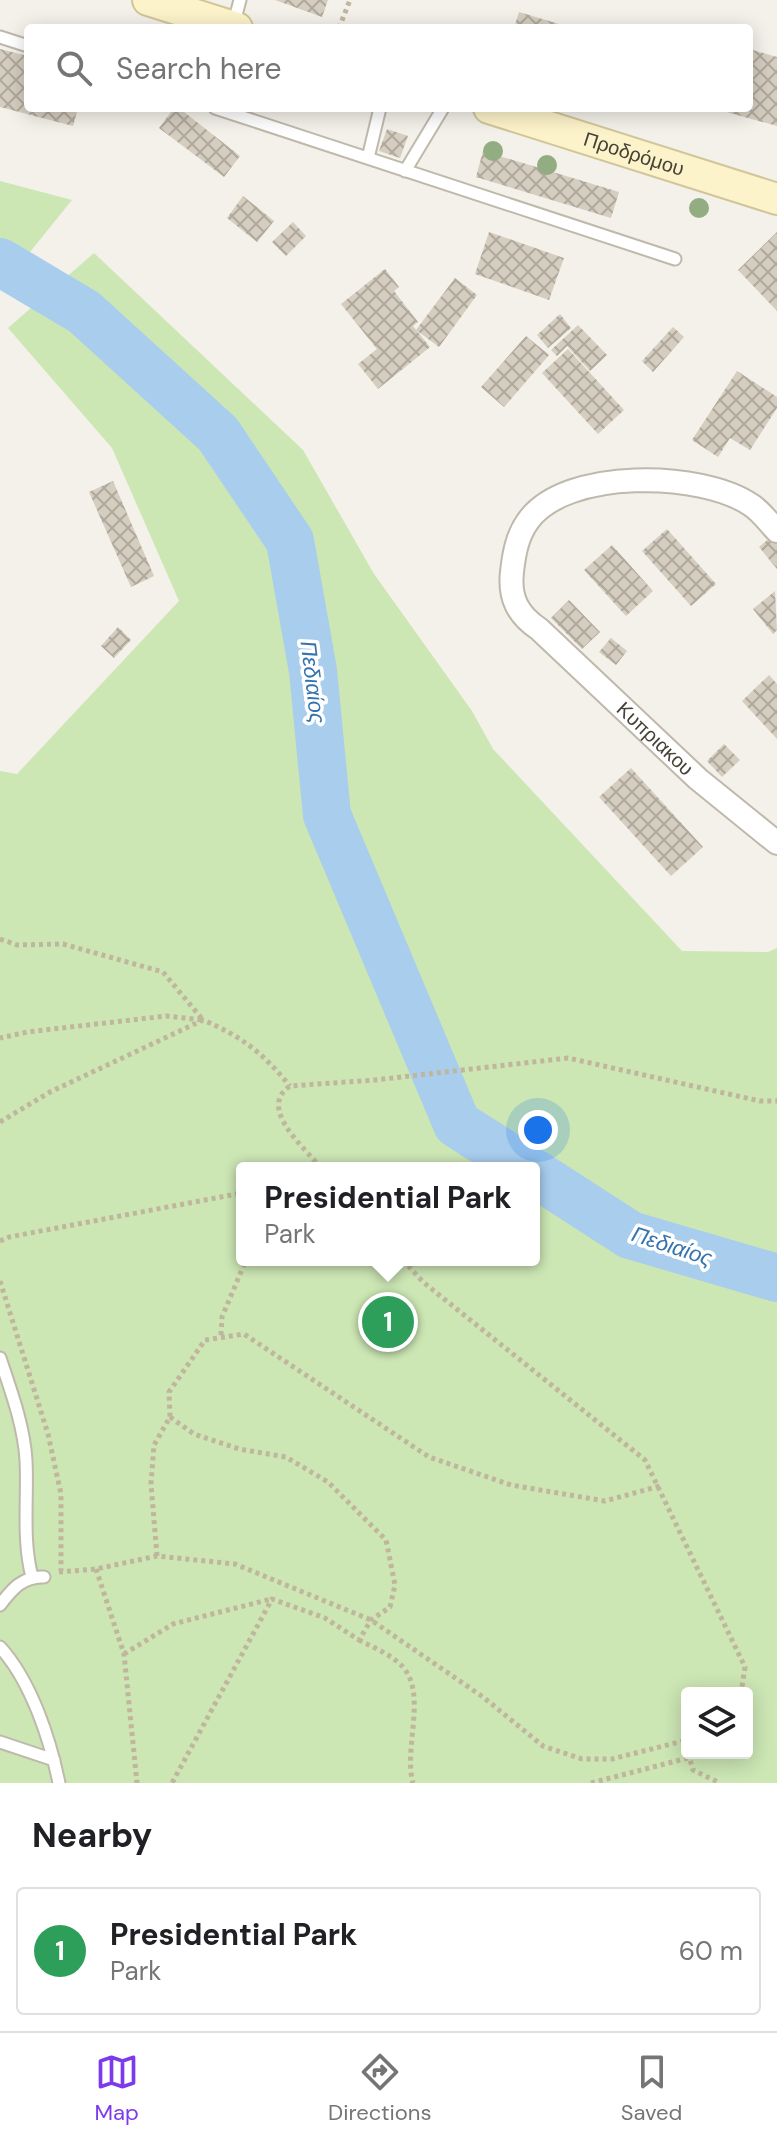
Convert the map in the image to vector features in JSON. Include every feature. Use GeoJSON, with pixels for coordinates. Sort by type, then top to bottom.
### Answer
{"type":"FeatureCollection","features":[{"type":"Feature","properties":{"kind":"main road"},"geometry":{"type":"LineString","coordinates":[[148,0],[236,18]]}},
{"type":"Feature","properties":{"kind":"main road","name":"Προδρόμου"},"geometry":{"type":"LineString","coordinates":[[502,112],[777,199]]}},
{"type":"Feature","properties":{"kind":"street","name":"Κυπριακου"},"geometry":{"type":"LineString","coordinates":[[777,531],[752,505],[708,486],[663,479],[614,483],[567,492],[541,507],[528,520],[514,548],[511,578],[513,596],[523,618],[539,629],[698,779],[777,843]]}},
{"type":"Feature","properties":{"kind":"lane"},"geometry":{"type":"LineString","coordinates":[[0,37],[24,45]]}},
{"type":"Feature","properties":{"kind":"lane"},"geometry":{"type":"LineString","coordinates":[[227,112],[675,259]]}},
{"type":"Feature","properties":{"kind":"lane"},"geometry":{"type":"LineString","coordinates":[[368,158],[379,112]]}},
{"type":"Feature","properties":{"kind":"lane"},"geometry":{"type":"LineString","coordinates":[[405,171],[441,112]]}},
{"type":"Feature","properties":{"kind":"lane"},"geometry":{"type":"LineString","coordinates":[[0,1358],[26,1456],[27,1558],[38,1577],[14,1588],[0,1605]]}},
{"type":"Feature","properties":{"kind":"lane"},"geometry":{"type":"LineString","coordinates":[[0,1647],[20,1676],[47,1734],[59,1783]]}},
{"type":"Feature","properties":{"kind":"lane"},"geometry":{"type":"LineString","coordinates":[[0,1742],[54,1760]]}},
{"type":"Feature","properties":{"kind":"path"},"geometry":{"type":"LineString","coordinates":[[341,24],[350,0]]}},
{"type":"Feature","properties":{"kind":"path"},"geometry":{"type":"LineString","coordinates":[[0,939],[17,945],[63,944],[163,972],[203,1020]]}},
{"type":"Feature","properties":{"kind":"path"},"geometry":{"type":"LineString","coordinates":[[0,1038],[27,1032],[166,1016],[203,1020],[236,1034],[274,1066],[290,1086]]}},
{"type":"Feature","properties":{"kind":"path"},"geometry":{"type":"LineString","coordinates":[[0,1122],[50,1092],[203,1020]]}},
{"type":"Feature","properties":{"kind":"path"},"geometry":{"type":"LineString","coordinates":[[316,1162],[279,1116],[277,1100],[280,1092],[290,1086],[375,1080],[568,1058],[760,1101],[777,1101]]}},
{"type":"Feature","properties":{"kind":"path"},"geometry":{"type":"LineString","coordinates":[[0,1241],[236,1194]]}},
{"type":"Feature","properties":{"kind":"path"},"geometry":{"type":"LineString","coordinates":[[221,1335],[222,1317],[243,1266]]}},
{"type":"Feature","properties":{"kind":"path"},"geometry":{"type":"LineString","coordinates":[[408,1266],[423,1282],[645,1460],[745,1667],[742,1687]]}},
{"type":"Feature","properties":{"kind":"path"},"geometry":{"type":"LineString","coordinates":[[157,1556],[151,1484],[154,1445],[170,1417],[169,1392],[205,1340],[221,1335],[244,1334],[429,1457],[511,1485],[605,1501],[660,1486]]}},
{"type":"Feature","properties":{"kind":"path"},"geometry":{"type":"LineString","coordinates":[[170,1417],[194,1434],[239,1449],[286,1457],[328,1482],[386,1540],[395,1585],[390,1607],[371,1620],[359,1640]]}},
{"type":"Feature","properties":{"kind":"path"},"geometry":{"type":"LineString","coordinates":[[61,1572],[96,1569],[157,1556],[235,1564],[371,1620],[483,1697],[543,1746],[582,1759],[612,1759],[681,1742]]}},
{"type":"Feature","properties":{"kind":"path"},"geometry":{"type":"LineString","coordinates":[[96,1569],[124,1654],[137,1783]]}},
{"type":"Feature","properties":{"kind":"path"},"geometry":{"type":"LineString","coordinates":[[124,1654],[173,1624],[272,1599],[325,1618],[405,1668],[416,1698],[409,1752],[413,1783]]}},
{"type":"Feature","properties":{"kind":"path"},"geometry":{"type":"LineString","coordinates":[[172,1783],[272,1599]]}},
{"type":"Feature","properties":{"kind":"path"},"geometry":{"type":"LineString","coordinates":[[591,1783],[681,1757]]}},
{"type":"Feature","properties":{"kind":"path"},"geometry":{"type":"LineString","coordinates":[[689,1759],[693,1770],[720,1783]]}},
{"type":"Feature","properties":{"kind":"green space"},"geometry":{"type":"Polygon","coordinates":[[[0,181],[72,200],[0,289],[0,181]]]}},
{"type":"Feature","properties":{"kind":"green space"},"geometry":{"type":"Polygon","coordinates":[[[94,253],[303,450],[374,574],[472,711],[493,749],[682,951],[768,952],[777,948],[777,1783],[0,1783],[0,771],[17,774],[179,601],[112,448],[8,328],[94,253]]]}},
{"type":"Feature","properties":{"kind":"building"},"geometry":{"type":"Polygon","coordinates":[[[275,0],[328,0],[322,17],[275,0]]]}},
{"type":"Feature","properties":{"kind":"building"},"geometry":{"type":"Polygon","coordinates":[[[519,12],[559,24],[515,24],[519,12]]]}},
{"type":"Feature","properties":{"kind":"building"},"geometry":{"type":"Polygon","coordinates":[[[0,49],[24,55],[24,112],[77,112],[73,126],[0,107],[0,49]]]}},
{"type":"Feature","properties":{"kind":"building"},"geometry":{"type":"Polygon","coordinates":[[[753,50],[777,57],[777,126],[727,112],[753,112],[753,50]]]}},
{"type":"Feature","properties":{"kind":"building"},"geometry":{"type":"Polygon","coordinates":[[[171,112],[184,112],[240,156],[224,177],[159,128],[171,112]]]}},
{"type":"Feature","properties":{"kind":"building"},"geometry":{"type":"Polygon","coordinates":[[[387,129],[408,136],[400,158],[379,151],[387,129]]]}},
{"type":"Feature","properties":{"kind":"building"},"geometry":{"type":"Polygon","coordinates":[[[483,151],[619,192],[611,218],[476,177],[483,151]]]}},
{"type":"Feature","properties":{"kind":"building"},"geometry":{"type":"Polygon","coordinates":[[[243,196],[274,221],[257,242],[227,218],[243,196]]]}},
{"type":"Feature","properties":{"kind":"building"},"geometry":{"type":"Polygon","coordinates":[[[293,222],[306,236],[286,256],[272,242],[293,222]]]}},
{"type":"Feature","properties":{"kind":"building"},"geometry":{"type":"Polygon","coordinates":[[[489,232],[564,258],[549,300],[475,274],[489,232]]]}},
{"type":"Feature","properties":{"kind":"building"},"geometry":{"type":"Polygon","coordinates":[[[777,232],[777,311],[738,270],[777,232]]]}},
{"type":"Feature","properties":{"kind":"building"},"geometry":{"type":"Polygon","coordinates":[[[385,269],[399,287],[394,291],[418,322],[413,326],[430,347],[378,389],[358,364],[377,349],[341,304],[385,269]]]}},
{"type":"Feature","properties":{"kind":"building"},"geometry":{"type":"Polygon","coordinates":[[[455,278],[477,295],[439,347],[416,330],[455,278]]]}},
{"type":"Feature","properties":{"kind":"building"},"geometry":{"type":"Polygon","coordinates":[[[560,314],[571,328],[548,348],[537,335],[560,314]]]}},
{"type":"Feature","properties":{"kind":"building"},"geometry":{"type":"Polygon","coordinates":[[[578,325],[607,355],[590,371],[567,346],[557,356],[551,350],[578,325]]]}},
{"type":"Feature","properties":{"kind":"building"},"geometry":{"type":"Polygon","coordinates":[[[673,327],[684,337],[653,372],[642,361],[673,327]]]}},
{"type":"Feature","properties":{"kind":"building"},"geometry":{"type":"Polygon","coordinates":[[[526,336],[549,355],[504,407],[481,387],[526,336]]]}},
{"type":"Feature","properties":{"kind":"building"},"geometry":{"type":"Polygon","coordinates":[[[568,349],[624,410],[598,434],[542,373],[568,349]]]}},
{"type":"Feature","properties":{"kind":"building"},"geometry":{"type":"Polygon","coordinates":[[[737,371],[777,397],[777,408],[750,450],[730,438],[718,457],[692,440],[737,371]]]}},
{"type":"Feature","properties":{"kind":"building"},"geometry":{"type":"Polygon","coordinates":[[[113,481],[154,576],[131,587],[89,492],[113,481]]]}},
{"type":"Feature","properties":{"kind":"building"},"geometry":{"type":"Polygon","coordinates":[[[667,529],[716,584],[691,606],[642,551],[667,529]]]}},
{"type":"Feature","properties":{"kind":"building"},"geometry":{"type":"Polygon","coordinates":[[[771,537],[777,544],[777,569],[759,547],[771,537]]]}},
{"type":"Feature","properties":{"kind":"building"},"geometry":{"type":"Polygon","coordinates":[[[612,545],[653,591],[626,616],[584,570],[612,545]]]}},
{"type":"Feature","properties":{"kind":"building"},"geometry":{"type":"Polygon","coordinates":[[[775,591],[777,630],[773,634],[753,609],[775,591]]]}},
{"type":"Feature","properties":{"kind":"building"},"geometry":{"type":"Polygon","coordinates":[[[569,600],[600,632],[582,649],[551,618],[569,600]]]}},
{"type":"Feature","properties":{"kind":"building"},"geometry":{"type":"Polygon","coordinates":[[[118,627],[131,640],[114,658],[101,646],[118,627]]]}},
{"type":"Feature","properties":{"kind":"building"},"geometry":{"type":"Polygon","coordinates":[[[611,638],[627,651],[616,665],[599,652],[611,638]]]}},
{"type":"Feature","properties":{"kind":"building"},"geometry":{"type":"Polygon","coordinates":[[[769,675],[777,684],[777,739],[742,701],[769,675]]]}},
{"type":"Feature","properties":{"kind":"building"},"geometry":{"type":"Polygon","coordinates":[[[724,744],[740,760],[722,777],[707,761],[724,744]]]}},
{"type":"Feature","properties":{"kind":"building"},"geometry":{"type":"Polygon","coordinates":[[[631,768],[703,847],[671,876],[599,797],[631,768]]]}},
{"type":"Feature","properties":{"kind":"waterway","name":"Πεδιαίος"},"geometry":{"type":"LineString","coordinates":[[0,262],[84,312],[218,434],[290,541],[313,671],[327,815],[457,1124],[517,1162]]}},
{"type":"Feature","properties":{"kind":"waterway","name":"Πεδιαίος"},"geometry":{"type":"LineString","coordinates":[[540,1177],[630,1235],[777,1278]]}},
{"type":"Feature","properties":{"kind":"place","name":"Presidential Park"},"geometry":{"type":"Point","coordinates":[388,1322]}}]}
